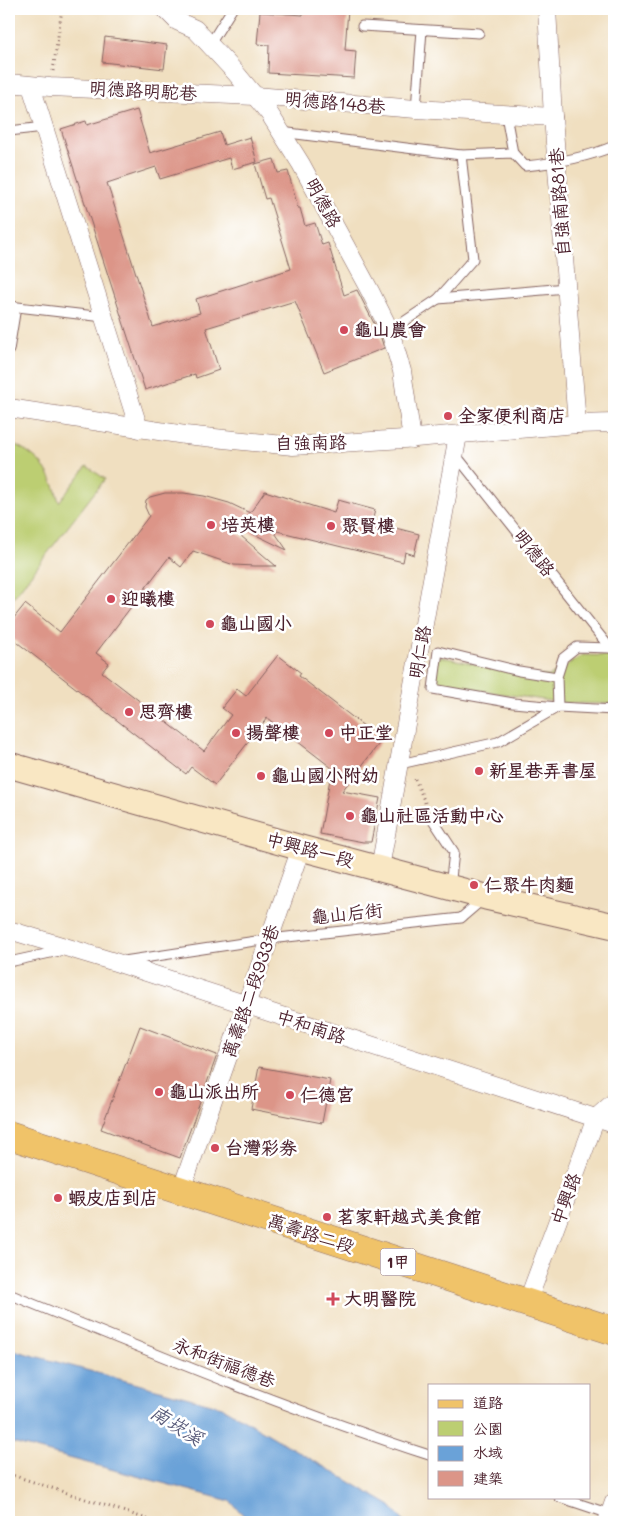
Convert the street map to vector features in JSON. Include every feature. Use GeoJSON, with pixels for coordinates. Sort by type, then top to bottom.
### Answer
{"type":"FeatureCollection","features":[{"type":"Feature","properties":{"kind":"main road","name":"萬壽路二段"},"geometry":{"type":"LineString","coordinates":[[9,1134],[181,1192],[614,1331]]}},
{"type":"Feature","properties":{"kind":"street","name":"明德路"},"geometry":{"type":"LineString","coordinates":[[165,9],[176,21],[195,29],[235,72],[269,113],[310,180],[390,331],[402,371],[412,438]]}},
{"type":"Feature","properties":{"kind":"street","name":"自強南路81巷"},"geometry":{"type":"LineString","coordinates":[[547,9],[553,118],[577,424]]}},
{"type":"Feature","properties":{"kind":"street","name":"明德路明駝巷"},"geometry":{"type":"LineString","coordinates":[[9,83],[31,86],[255,96]]}},
{"type":"Feature","properties":{"kind":"street"},"geometry":{"type":"LineString","coordinates":[[31,86],[139,429]]}},
{"type":"Feature","properties":{"kind":"street","name":"明德路148巷"},"geometry":{"type":"LineString","coordinates":[[255,96],[416,109]]}},
{"type":"Feature","properties":{"kind":"street"},"geometry":{"type":"LineString","coordinates":[[416,109],[553,118]]}},
{"type":"Feature","properties":{"kind":"street","name":"自強南路"},"geometry":{"type":"LineString","coordinates":[[9,408],[139,429],[293,446],[458,435],[577,424],[614,423]]}},
{"type":"Feature","properties":{"kind":"street","name":"明仁路"},"geometry":{"type":"LineString","coordinates":[[380,868],[404,763],[458,435]]}},
{"type":"Feature","properties":{"kind":"street","name":"中興路一段"},"geometry":{"type":"LineString","coordinates":[[9,765],[301,848],[486,897],[614,926]]}},
{"type":"Feature","properties":{"kind":"street","name":"萬壽路二段933巷"},"geometry":{"type":"LineString","coordinates":[[181,1192],[301,848]]}},
{"type":"Feature","properties":{"kind":"street","name":"中和南路"},"geometry":{"type":"LineString","coordinates":[[9,930],[115,962],[614,1124]]}},
{"type":"Feature","properties":{"kind":"street","name":"中興路"},"geometry":{"type":"LineString","coordinates":[[527,1303],[596,1118],[614,1102]]}},
{"type":"Feature","properties":{"kind":"lane"},"geometry":{"type":"LineString","coordinates":[[210,44],[232,9]]}},
{"type":"Feature","properties":{"kind":"lane"},"geometry":{"type":"LineString","coordinates":[[362,26],[479,33]]}},
{"type":"Feature","properties":{"kind":"lane"},"geometry":{"type":"LineString","coordinates":[[416,109],[422,30]]}},
{"type":"Feature","properties":{"kind":"lane"},"geometry":{"type":"LineString","coordinates":[[506,115],[513,153],[525,166],[596,154],[614,146]]}},
{"type":"Feature","properties":{"kind":"lane"},"geometry":{"type":"LineString","coordinates":[[9,131],[44,127]]}},
{"type":"Feature","properties":{"kind":"lane"},"geometry":{"type":"LineString","coordinates":[[281,132],[461,155],[513,153]]}},
{"type":"Feature","properties":{"kind":"lane"},"geometry":{"type":"LineString","coordinates":[[390,331],[438,299],[473,258],[461,155]]}},
{"type":"Feature","properties":{"kind":"lane"},"geometry":{"type":"LineString","coordinates":[[438,299],[566,288]]}},
{"type":"Feature","properties":{"kind":"lane"},"geometry":{"type":"LineString","coordinates":[[9,350],[12,306],[104,317]]}},
{"type":"Feature","properties":{"kind":"lane","name":"明德路"},"geometry":{"type":"LineString","coordinates":[[455,454],[612,648]]}},
{"type":"Feature","properties":{"kind":"lane"},"geometry":{"type":"LineString","coordinates":[[558,707],[557,677],[563,658],[577,647],[612,648]]}},
{"type":"Feature","properties":{"kind":"lane"},"geometry":{"type":"LineString","coordinates":[[557,677],[519,671],[438,651],[432,690],[513,704],[614,710]]}},
{"type":"Feature","properties":{"kind":"lane"},"geometry":{"type":"LineString","coordinates":[[404,763],[498,742],[558,707]]}},
{"type":"Feature","properties":{"kind":"lane"},"geometry":{"type":"LineString","coordinates":[[431,818],[454,852],[450,887]]}},
{"type":"Feature","properties":{"kind":"lane","name":"龜山后街"},"geometry":{"type":"LineString","coordinates":[[115,962],[269,939],[462,918],[486,897]]}},
{"type":"Feature","properties":{"kind":"lane"},"geometry":{"type":"LineString","coordinates":[[9,962],[70,949]]}},
{"type":"Feature","properties":{"kind":"lane","name":"永和街福德巷"},"geometry":{"type":"LineString","coordinates":[[9,1294],[184,1366],[428,1455]]}},
{"type":"Feature","properties":{"kind":"lane"},"geometry":{"type":"LineString","coordinates":[[561,1498],[610,1513]]}},
{"type":"Feature","properties":{"kind":"path"},"geometry":{"type":"LineString","coordinates":[[50,87],[62,9]]}},
{"type":"Feature","properties":{"kind":"path"},"geometry":{"type":"LineString","coordinates":[[404,763],[431,818]]}},
{"type":"Feature","properties":{"kind":"path"},"geometry":{"type":"LineString","coordinates":[[9,1474],[156,1522]]}},
{"type":"Feature","properties":{"kind":"green space"},"geometry":{"type":"Polygon","coordinates":[[[9,442],[36,458],[48,472],[59,502],[87,466],[105,479],[9,603],[9,442]]]}},
{"type":"Feature","properties":{"kind":"green space"},"geometry":{"type":"Polygon","coordinates":[[[583,655],[614,656],[614,704],[564,703],[429,683],[438,656],[526,675],[550,676],[583,655]]]}},
{"type":"Feature","properties":{"kind":"water","name":"南崁溪"},"geometry":{"type":"Polygon","coordinates":[[[9,1349],[222,1407],[391,1506],[404,1522],[250,1522],[230,1501],[9,1442],[9,1349]]]}},
{"type":"Feature","properties":{"kind":"building"},"geometry":{"type":"Polygon","coordinates":[[[303,9],[348,9],[345,50],[356,51],[354,78],[268,73],[269,45],[257,44],[260,12],[303,15],[303,9]]]}},
{"type":"Feature","properties":{"kind":"building"},"geometry":{"type":"Polygon","coordinates":[[[105,37],[167,45],[164,69],[102,62],[105,37]]]}},
{"type":"Feature","properties":{"kind":"building"},"geometry":{"type":"Polygon","coordinates":[[[137,110],[150,153],[220,132],[224,145],[250,137],[257,162],[232,169],[229,158],[160,179],[156,167],[107,183],[153,327],[200,313],[196,299],[291,269],[269,198],[265,199],[255,164],[274,159],[278,173],[288,171],[305,226],[315,223],[322,245],[328,243],[344,295],[357,290],[380,335],[384,348],[324,372],[295,301],[206,328],[219,370],[196,378],[195,374],[145,390],[61,129],[86,121],[87,125],[137,110]]]}},
{"type":"Feature","properties":{"kind":"building"},"geometry":{"type":"Polygon","coordinates":[[[265,491],[334,513],[338,500],[375,510],[372,522],[419,534],[414,555],[405,552],[403,562],[273,530],[287,550],[229,522],[227,524],[276,566],[234,565],[193,551],[181,567],[169,557],[96,653],[109,663],[102,672],[204,751],[231,715],[222,708],[237,689],[246,696],[278,655],[301,673],[299,676],[382,740],[342,791],[380,798],[371,842],[320,834],[332,768],[267,718],[215,785],[191,767],[186,774],[9,636],[9,624],[25,604],[60,632],[149,516],[145,507],[146,500],[150,497],[165,493],[204,496],[229,503],[250,513],[265,491]]]}},
{"type":"Feature","properties":{"kind":"building","name":"龜山派出所"},"geometry":{"type":"Polygon","coordinates":[[[140,1026],[217,1055],[180,1158],[101,1129],[140,1026]]]}},
{"type":"Feature","properties":{"kind":"building","name":"仁德宮"},"geometry":{"type":"Polygon","coordinates":[[[259,1067],[330,1080],[322,1123],[251,1109],[259,1067]]]}},
{"type":"Feature","properties":{"kind":"place","name":"龜山農會"},"geometry":{"type":"Point","coordinates":[344,330]}},
{"type":"Feature","properties":{"kind":"place","name":"全家便利商店"},"geometry":{"type":"Point","coordinates":[448,416]}},
{"type":"Feature","properties":{"kind":"place","name":"培英樓"},"geometry":{"type":"Point","coordinates":[211,525]}},
{"type":"Feature","properties":{"kind":"place","name":"聚賢樓"},"geometry":{"type":"Point","coordinates":[331,526]}},
{"type":"Feature","properties":{"kind":"place","name":"迎曦樓"},"geometry":{"type":"Point","coordinates":[111,599]}},
{"type":"Feature","properties":{"kind":"place","name":"龜山國小"},"geometry":{"type":"Point","coordinates":[210,624]}},
{"type":"Feature","properties":{"kind":"place","name":"思齊樓"},"geometry":{"type":"Point","coordinates":[129,712]}},
{"type":"Feature","properties":{"kind":"place","name":"揚聲樓"},"geometry":{"type":"Point","coordinates":[236,733]}},
{"type":"Feature","properties":{"kind":"place","name":"中正堂"},"geometry":{"type":"Point","coordinates":[329,733]}},
{"type":"Feature","properties":{"kind":"place","name":"新星巷弄書屋"},"geometry":{"type":"Point","coordinates":[479,771]}},
{"type":"Feature","properties":{"kind":"place","name":"龜山國小附幼"},"geometry":{"type":"Point","coordinates":[261,776]}},
{"type":"Feature","properties":{"kind":"place","name":"龜山社區活動中心"},"geometry":{"type":"Point","coordinates":[350,816]}},
{"type":"Feature","properties":{"kind":"place","name":"仁聚牛肉麵"},"geometry":{"type":"Point","coordinates":[474,885]}},
{"type":"Feature","properties":{"kind":"place","name":"龜山派出所"},"geometry":{"type":"Point","coordinates":[159,1092]}},
{"type":"Feature","properties":{"kind":"place","name":"仁德宮"},"geometry":{"type":"Point","coordinates":[290,1095]}},
{"type":"Feature","properties":{"kind":"place","name":"台灣彩券"},"geometry":{"type":"Point","coordinates":[215,1148]}},
{"type":"Feature","properties":{"kind":"place","name":"蝦皮店到店"},"geometry":{"type":"Point","coordinates":[58,1198]}},
{"type":"Feature","properties":{"kind":"place","name":"茗家軒越式美食館"},"geometry":{"type":"Point","coordinates":[327,1217]}},
{"type":"Feature","properties":{"kind":"place","name":"大明醫院"},"geometry":{"type":"Point","coordinates":[333,1299]}}]}
